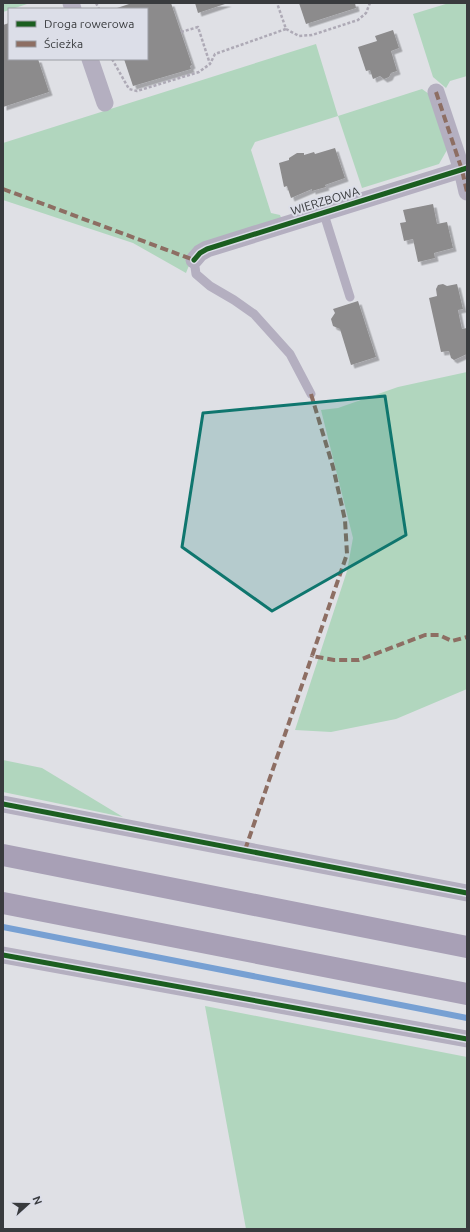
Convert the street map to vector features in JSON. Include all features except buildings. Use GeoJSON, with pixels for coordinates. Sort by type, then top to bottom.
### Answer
{"type":"FeatureCollection","features":[{"type":"Feature","properties":{"kind":"highway"},"geometry":{"type":"LineString","coordinates":[[3,856],[467,947]]}},
{"type":"Feature","properties":{"kind":"highway"},"geometry":{"type":"LineString","coordinates":[[3,903],[467,994]]}},
{"type":"Feature","properties":{"kind":"street"},"geometry":{"type":"LineString","coordinates":[[90,60],[105,103]]}},
{"type":"Feature","properties":{"kind":"street"},"geometry":{"type":"LineString","coordinates":[[436,92],[464,169],[467,192]]}},
{"type":"Feature","properties":{"kind":"street","name":"WIERZBOWA"},"geometry":{"type":"LineString","coordinates":[[194,260],[200,253],[207,249],[323,211],[464,169]]}},
{"type":"Feature","properties":{"kind":"street"},"geometry":{"type":"LineString","coordinates":[[3,804],[467,893]]}},
{"type":"Feature","properties":{"kind":"street"},"geometry":{"type":"LineString","coordinates":[[3,955],[467,1039]]}},
{"type":"Feature","properties":{"kind":"lane"},"geometry":{"type":"LineString","coordinates":[[323,211],[350,298]]}},
{"type":"Feature","properties":{"kind":"lane"},"geometry":{"type":"LineString","coordinates":[[194,260],[196,274],[210,286],[254,314],[290,354],[311,394]]}},
{"type":"Feature","properties":{"kind":"path"},"geometry":{"type":"LineString","coordinates":[[277,3],[286,29],[299,36],[312,35],[358,20],[366,13],[370,3]]}},
{"type":"Feature","properties":{"kind":"path"},"geometry":{"type":"LineString","coordinates":[[181,32],[198,26],[210,64]]}},
{"type":"Feature","properties":{"kind":"path"},"geometry":{"type":"LineString","coordinates":[[112,60],[122,80],[129,89],[137,91],[199,72],[210,64],[215,54],[286,29]]}},
{"type":"Feature","properties":{"kind":"highlighted area"},"geometry":{"type":"Polygon","coordinates":[[[385,396],[406,535],[272,611],[182,547],[203,413],[385,396]]]}},
{"type":"Feature","properties":{"kind":"green space"},"geometry":{"type":"Polygon","coordinates":[[[3,3],[30,3],[15,8],[8,8],[8,10],[3,12],[3,3]]]}},
{"type":"Feature","properties":{"kind":"green space"},"geometry":{"type":"Polygon","coordinates":[[[449,3],[467,3],[467,76],[450,81],[446,88],[433,77],[413,14],[449,3]]]}},
{"type":"Feature","properties":{"kind":"green space"},"geometry":{"type":"Polygon","coordinates":[[[316,44],[338,116],[255,142],[251,150],[271,213],[280,215],[282,220],[196,248],[186,273],[133,243],[3,200],[3,143],[316,44]]]}},
{"type":"Feature","properties":{"kind":"green space"},"geometry":{"type":"Polygon","coordinates":[[[422,89],[429,94],[447,150],[439,164],[362,188],[338,116],[422,89]]]}},
{"type":"Feature","properties":{"kind":"green space"},"geometry":{"type":"Polygon","coordinates":[[[467,372],[467,689],[396,719],[331,732],[295,730],[347,571],[353,538],[321,410],[338,408],[398,387],[467,372]]]}},
{"type":"Feature","properties":{"kind":"green space"},"geometry":{"type":"Polygon","coordinates":[[[3,760],[42,768],[123,817],[3,792],[3,760]]]}},
{"type":"Feature","properties":{"kind":"green space"},"geometry":{"type":"Polygon","coordinates":[[[205,1006],[467,1057],[467,1229],[246,1229],[205,1006]]]}},
{"type":"Feature","properties":{"kind":"waterway"},"geometry":{"type":"LineString","coordinates":[[3,927],[467,1018]]}},
{"type":"Feature","properties":{"kind":"marked path"},"geometry":{"type":"LineString","coordinates":[[436,92],[462,170],[467,192]]}},
{"type":"Feature","properties":{"kind":"marked path"},"geometry":{"type":"LineString","coordinates":[[3,189],[194,260],[196,257]]}},
{"type":"Feature","properties":{"kind":"marked path"},"geometry":{"type":"LineString","coordinates":[[311,394],[333,467],[345,520],[347,554],[312,656],[334,660],[359,660],[425,635],[439,635],[452,641],[467,637]]}},
{"type":"Feature","properties":{"kind":"marked path"},"geometry":{"type":"LineString","coordinates":[[245,850],[312,656]]}},
{"type":"Feature","properties":{"kind":"cycle path"},"geometry":{"type":"LineString","coordinates":[[194,260],[200,253],[207,249],[467,168]]}},
{"type":"Feature","properties":{"kind":"cycle path"},"geometry":{"type":"LineString","coordinates":[[3,804],[467,893]]}},
{"type":"Feature","properties":{"kind":"cycle path"},"geometry":{"type":"LineString","coordinates":[[3,955],[467,1039]]}}]}
